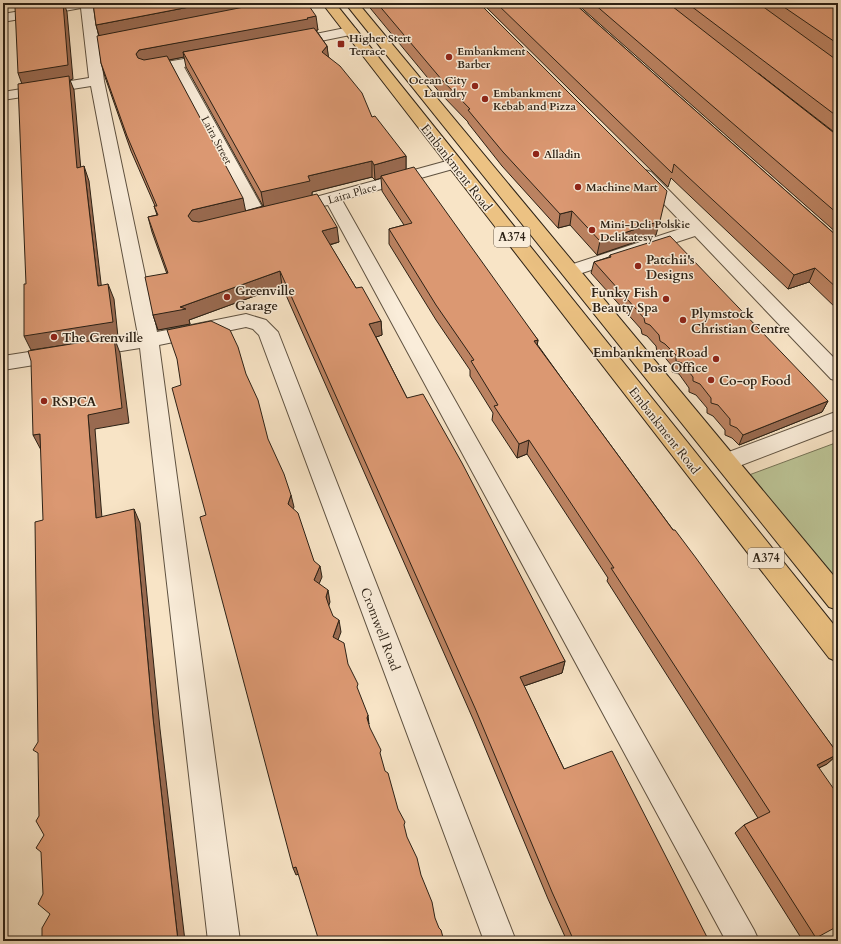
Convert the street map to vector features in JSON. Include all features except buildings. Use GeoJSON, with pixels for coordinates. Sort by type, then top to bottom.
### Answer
{"type":"FeatureCollection","features":[{"type":"Feature","properties":{"kind":"main road","name":"Embankment Road"},"geometry":{"type":"LineString","coordinates":[[328,3],[838,650]]}},
{"type":"Feature","properties":{"kind":"main road","name":"Embankment Road"},"geometry":{"type":"LineString","coordinates":[[351,3],[838,599]]}},
{"type":"Feature","properties":{"kind":"street"},"geometry":{"type":"LineString","coordinates":[[3,18],[88,3],[100,44],[97,81],[149,340],[224,941]]}},
{"type":"Feature","properties":{"kind":"street"},"geometry":{"type":"LineString","coordinates":[[279,45],[350,31]]}},
{"type":"Feature","properties":{"kind":"street"},"geometry":{"type":"LineString","coordinates":[[148,69],[226,55]]}},
{"type":"Feature","properties":{"kind":"street","name":"Laira Street"},"geometry":{"type":"LineString","coordinates":[[176,65],[259,216]]}},
{"type":"Feature","properties":{"kind":"street"},"geometry":{"type":"LineString","coordinates":[[3,96],[97,81]]}},
{"type":"Feature","properties":{"kind":"street"},"geometry":{"type":"LineString","coordinates":[[632,161],[700,229],[838,374]]}},
{"type":"Feature","properties":{"kind":"street","name":"Laira Place"},"geometry":{"type":"LineString","coordinates":[[303,206],[333,199],[454,164]]}},
{"type":"Feature","properties":{"kind":"street"},"geometry":{"type":"LineString","coordinates":[[333,199],[743,941]]}},
{"type":"Feature","properties":{"kind":"street"},"geometry":{"type":"LineString","coordinates":[[570,271],[700,229]]}},
{"type":"Feature","properties":{"kind":"street","name":"Cromwell Road"},"geometry":{"type":"LineString","coordinates":[[149,340],[242,321],[256,322],[268,332],[500,941]]}},
{"type":"Feature","properties":{"kind":"street"},"geometry":{"type":"LineString","coordinates":[[3,363],[149,340]]}},
{"type":"Feature","properties":{"kind":"street"},"geometry":{"type":"LineString","coordinates":[[726,462],[838,420]]}},
{"type":"Feature","properties":{"kind":"green space"},"geometry":{"type":"Polygon","coordinates":[[[838,442],[838,595],[749,475],[838,442]]]}},
{"type":"Feature","properties":{"kind":"place","name":"Higher Stert Terrace"},"geometry":{"type":"Point","coordinates":[341,44]}},
{"type":"Feature","properties":{"kind":"place","name":"Embankment Barber"},"geometry":{"type":"Point","coordinates":[449,57]}},
{"type":"Feature","properties":{"kind":"place","name":"Ocean City Laundry"},"geometry":{"type":"Point","coordinates":[475,86]}},
{"type":"Feature","properties":{"kind":"place","name":"Embankment Kebab and Pizza"},"geometry":{"type":"Point","coordinates":[485,99]}},
{"type":"Feature","properties":{"kind":"place","name":"Alladin"},"geometry":{"type":"Point","coordinates":[536,154]}},
{"type":"Feature","properties":{"kind":"place","name":"Machine Mart"},"geometry":{"type":"Point","coordinates":[578,187]}},
{"type":"Feature","properties":{"kind":"place","name":"Mini-Deli Polskie Delikatesy"},"geometry":{"type":"Point","coordinates":[592,230]}},
{"type":"Feature","properties":{"kind":"place","name":"Patchii's Designs"},"geometry":{"type":"Point","coordinates":[638,266]}},
{"type":"Feature","properties":{"kind":"place","name":"Greenville Garage"},"geometry":{"type":"Point","coordinates":[227,297]}},
{"type":"Feature","properties":{"kind":"place","name":"Funky Fish Beauty Spa"},"geometry":{"type":"Point","coordinates":[666,299]}},
{"type":"Feature","properties":{"kind":"place","name":"Plymstock Christian Centre"},"geometry":{"type":"Point","coordinates":[683,320]}},
{"type":"Feature","properties":{"kind":"place","name":"The Grenville"},"geometry":{"type":"Point","coordinates":[54,337]}},
{"type":"Feature","properties":{"kind":"place","name":"Embankment Road Post Office"},"geometry":{"type":"Point","coordinates":[716,359]}},
{"type":"Feature","properties":{"kind":"place","name":"Co-op Food"},"geometry":{"type":"Point","coordinates":[711,380]}},
{"type":"Feature","properties":{"kind":"place","name":"RSPCA"},"geometry":{"type":"Point","coordinates":[44,401]}}]}
